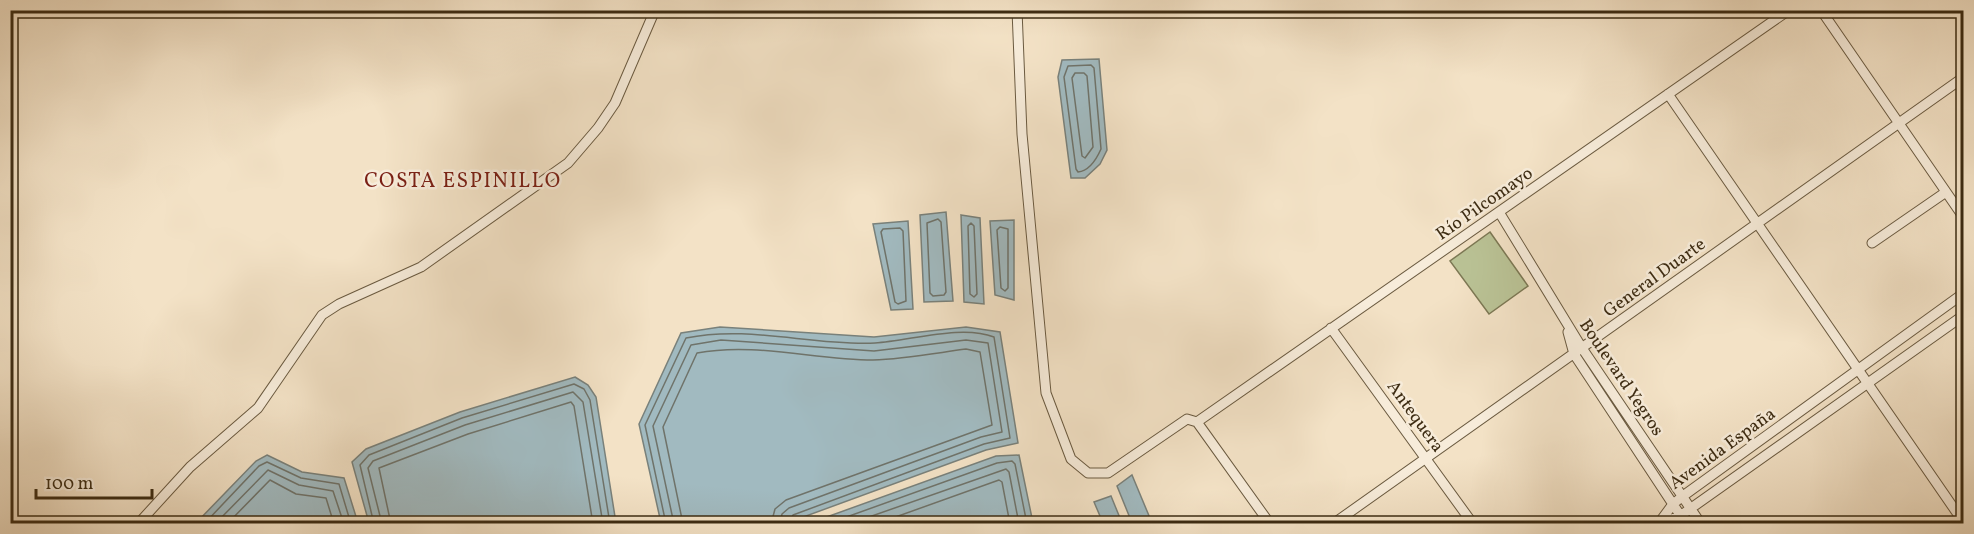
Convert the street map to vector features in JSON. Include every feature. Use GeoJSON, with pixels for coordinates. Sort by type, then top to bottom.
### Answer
{"type":"FeatureCollection","features":[{"type":"Feature","properties":{"kind":"street"},"geometry":{"type":"LineString","coordinates":[[138,524],[190,467],[258,408],[322,315],[339,304],[421,267],[567,163],[598,128],[615,103],[655,10]]}},
{"type":"Feature","properties":{"kind":"street","name":"Río Pilcomayo"},"geometry":{"type":"LineString","coordinates":[[1017,10],[1022,134],[1046,393],[1071,459],[1088,473],[1108,473],[1187,419],[1197,422],[1789,10]]}},
{"type":"Feature","properties":{"kind":"street"},"geometry":{"type":"LineString","coordinates":[[1821,10],[1964,218]]}},
{"type":"Feature","properties":{"kind":"street","name":"General Duarte"},"geometry":{"type":"LineString","coordinates":[[1333,524],[1964,77]]}},
{"type":"Feature","properties":{"kind":"street"},"geometry":{"type":"LineString","coordinates":[[1668,94],[1759,222],[1964,523]]}},
{"type":"Feature","properties":{"kind":"street"},"geometry":{"type":"LineString","coordinates":[[1872,243],[1946,192]]}},
{"type":"Feature","properties":{"kind":"street","name":"Boulevard Yegros"},"geometry":{"type":"LineString","coordinates":[[1499,212],[1565,322],[1578,351],[1683,520]]}},
{"type":"Feature","properties":{"kind":"street","name":"Avenida España"},"geometry":{"type":"LineString","coordinates":[[1659,523],[1673,504],[1683,496],[1964,293]]}},
{"type":"Feature","properties":{"kind":"street","name":"Avenida España"},"geometry":{"type":"LineString","coordinates":[[1659,523],[1683,520],[1691,508],[1964,315]]}},
{"type":"Feature","properties":{"kind":"street","name":"Antequera"},"geometry":{"type":"LineString","coordinates":[[1331,328],[1473,524]]}},
{"type":"Feature","properties":{"kind":"street","name":"Boulevard Yegros"},"geometry":{"type":"LineString","coordinates":[[1578,351],[1701,524]]}},
{"type":"Feature","properties":{"kind":"street"},"geometry":{"type":"LineString","coordinates":[[1197,422],[1270,524]]}},
{"type":"Feature","properties":{"kind":"green space"},"geometry":{"type":"Polygon","coordinates":[[[1490,232],[1528,286],[1489,314],[1450,261],[1490,232]]]}},
{"type":"Feature","properties":{"kind":"water"},"geometry":{"type":"Polygon","coordinates":[[[1099,59],[1107,150],[1100,164],[1085,178],[1071,178],[1058,77],[1062,60],[1099,59]]]}},
{"type":"Feature","properties":{"kind":"water"},"geometry":{"type":"Polygon","coordinates":[[[946,212],[953,301],[924,302],[920,215],[946,212]]]}},
{"type":"Feature","properties":{"kind":"water"},"geometry":{"type":"Polygon","coordinates":[[[961,215],[980,218],[984,304],[964,302],[961,215]]]}},
{"type":"Feature","properties":{"kind":"water"},"geometry":{"type":"Polygon","coordinates":[[[1014,220],[1014,300],[995,295],[990,221],[1014,220]]]}},
{"type":"Feature","properties":{"kind":"water"},"geometry":{"type":"Polygon","coordinates":[[[908,221],[913,309],[891,310],[873,224],[908,221]]]}},
{"type":"Feature","properties":{"kind":"water"},"geometry":{"type":"Polygon","coordinates":[[[720,327],[874,337],[966,327],[1000,332],[1018,443],[986,450],[787,523],[661,523],[639,424],[681,333],[720,327]]]}},
{"type":"Feature","properties":{"kind":"water"},"geometry":{"type":"Polygon","coordinates":[[[575,377],[588,385],[596,397],[616,523],[369,523],[352,462],[366,449],[460,412],[575,377]]]}},
{"type":"Feature","properties":{"kind":"water"},"geometry":{"type":"Polygon","coordinates":[[[267,455],[302,472],[344,478],[358,523],[196,523],[256,461],[267,455]]]}},
{"type":"Feature","properties":{"kind":"water"},"geometry":{"type":"Polygon","coordinates":[[[1019,455],[1033,523],[810,523],[996,456],[1019,455]]]}},
{"type":"Feature","properties":{"kind":"water"},"geometry":{"type":"Polygon","coordinates":[[[1132,475],[1152,523],[1132,523],[1117,486],[1132,475]]]}},
{"type":"Feature","properties":{"kind":"water"},"geometry":{"type":"Polygon","coordinates":[[[1111,496],[1122,523],[1103,523],[1094,502],[1111,496]]]}},
{"type":"Feature","properties":{"kind":"district","name":"COSTA ESPINILLO"},"geometry":{"type":"Point","coordinates":[463,180]}}]}
